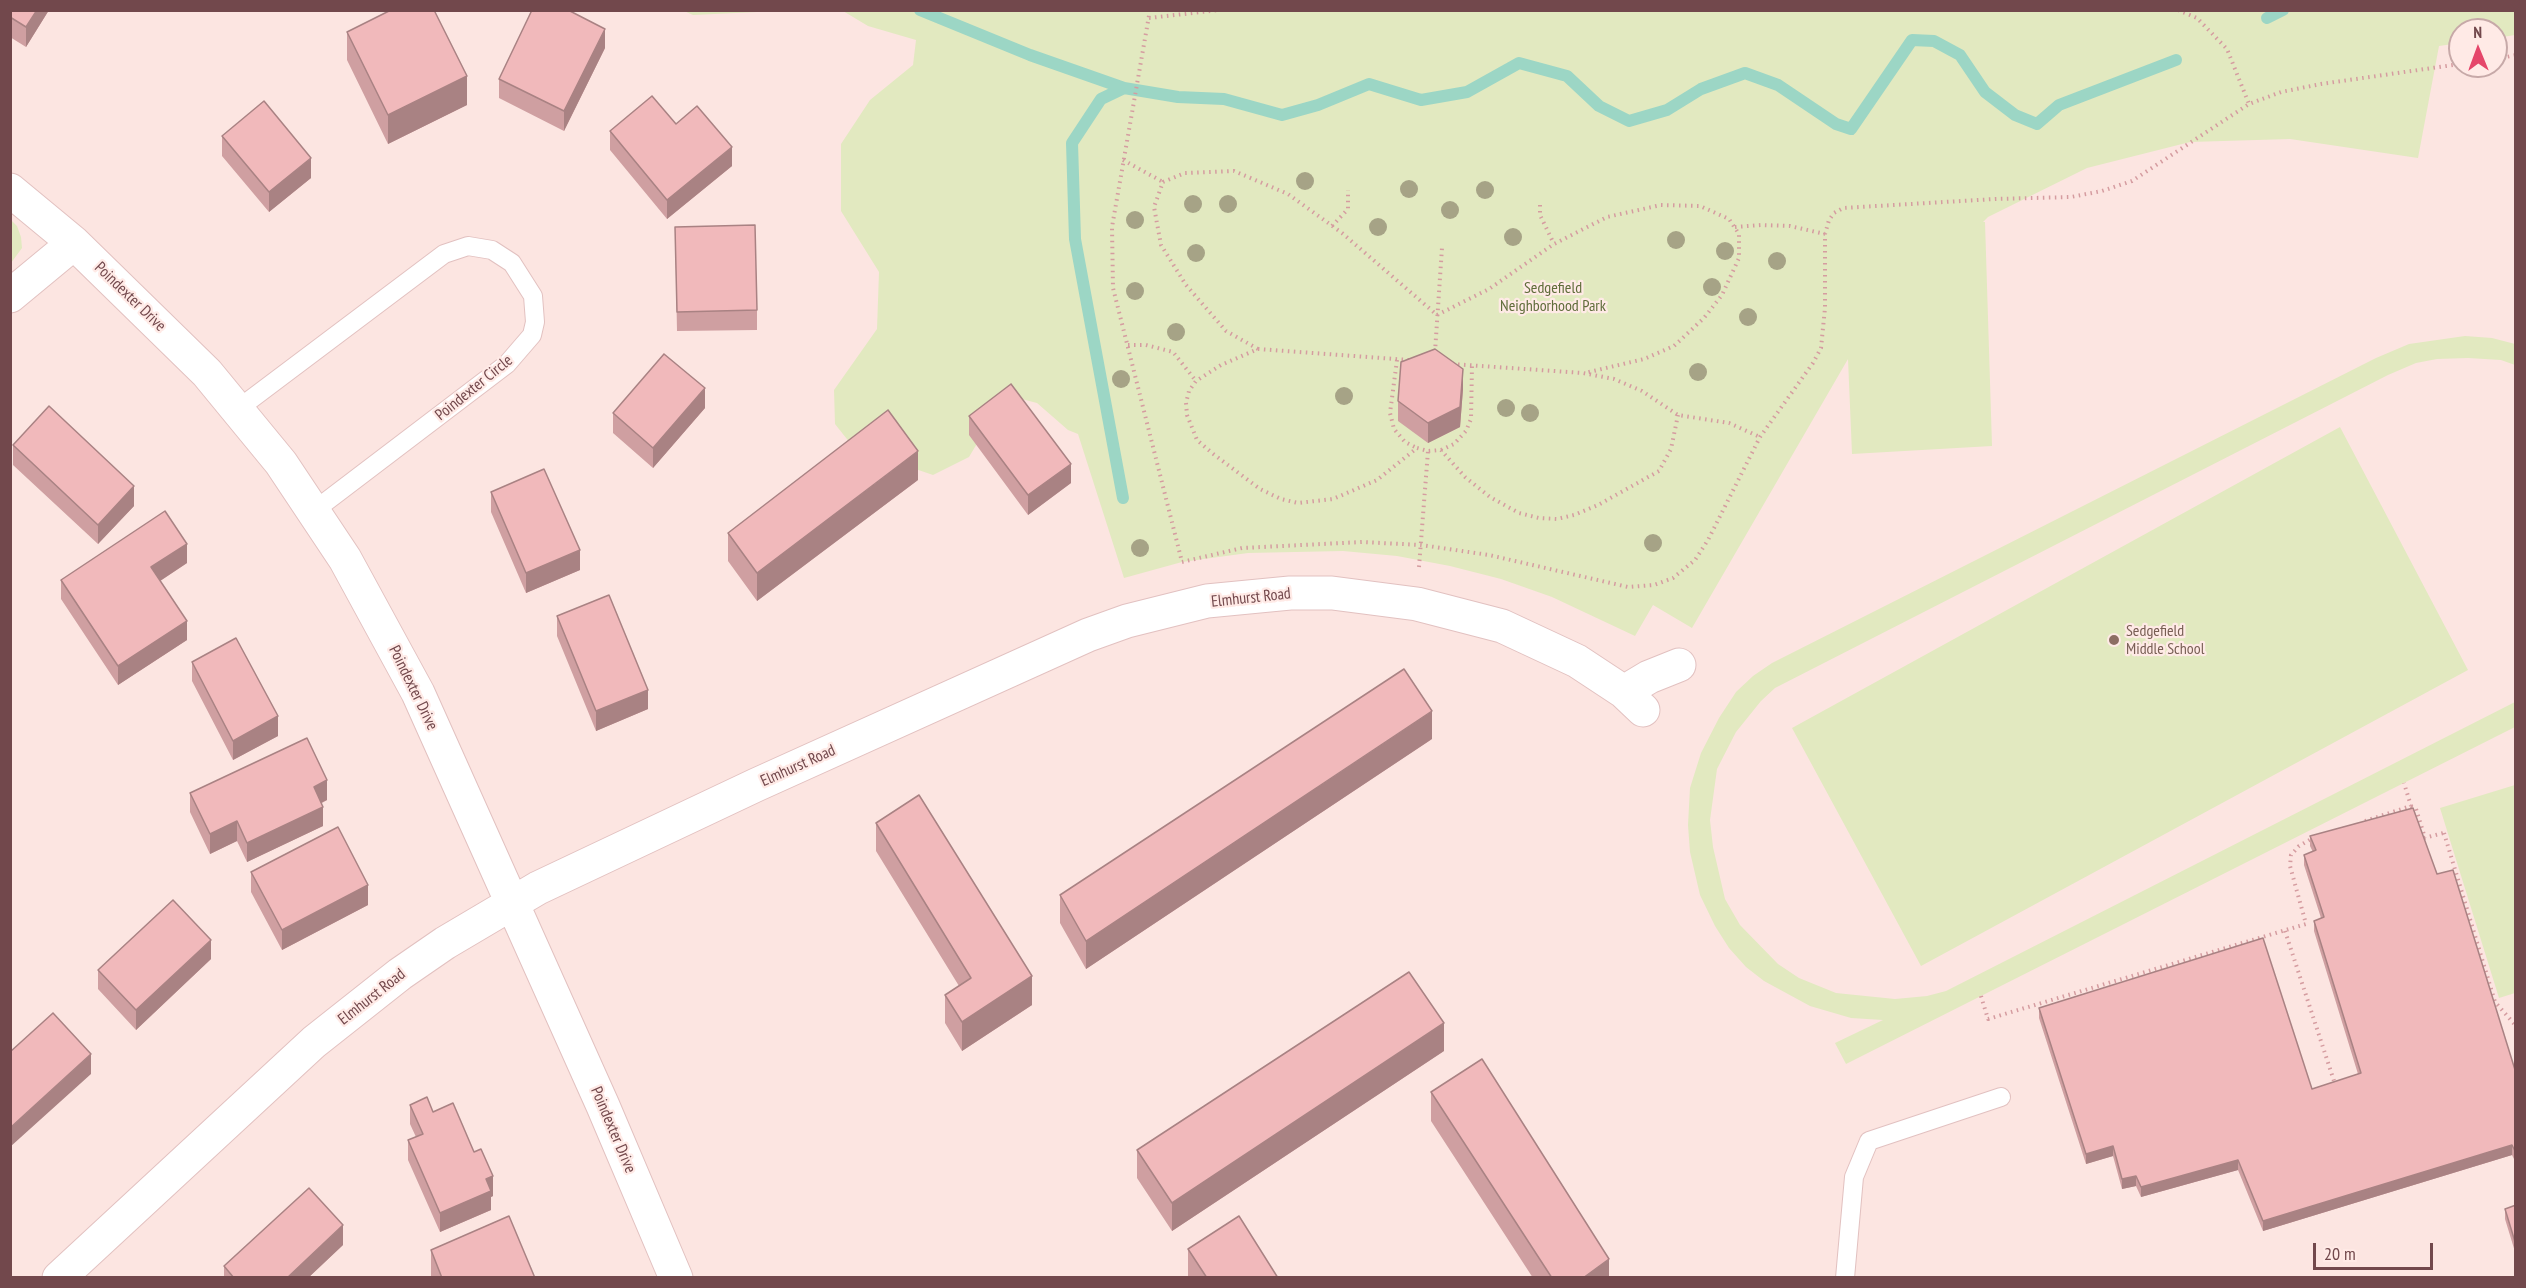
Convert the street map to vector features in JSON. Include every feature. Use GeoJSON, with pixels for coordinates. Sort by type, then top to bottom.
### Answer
{"type":"FeatureCollection","features":[{"type":"Feature","properties":{"kind":"street","name":"Poindexter Drive"},"geometry":{"type":"LineString","coordinates":[[10,190],[74,243],[166,332],[238,409],[315,510],[345,559],[418,693],[603,1106],[676,1278]]}},
{"type":"Feature","properties":{"kind":"street"},"geometry":{"type":"LineString","coordinates":[[10,296],[74,243]]}},
{"type":"Feature","properties":{"kind":"street","name":"Elmhurst Road"},"geometry":{"type":"LineString","coordinates":[[59,1278],[314,1042],[400,974],[445,943],[538,888],[756,785],[1088,635],[1127,621],[1207,601],[1290,593],[1332,593],[1417,604],[1502,626],[1577,661],[1634,701],[1649,676],[1679,665]]}},
{"type":"Feature","properties":{"kind":"lane","name":"Poindexter Circle"},"geometry":{"type":"LineString","coordinates":[[238,409],[444,254],[468,246],[492,250],[512,263],[533,296],[535,322],[532,335],[507,364],[315,510]]}},
{"type":"Feature","properties":{"kind":"lane"},"geometry":{"type":"LineString","coordinates":[[1845,1278],[1854,1177],[1869,1140],[2001,1097]]}},
{"type":"Feature","properties":{"kind":"path"},"geometry":{"type":"LineString","coordinates":[[1150,10],[1112,227],[1113,288],[1182,561],[1242,548],[1362,542],[1421,545],[1500,557],[1628,586],[1654,585],[1673,578],[1695,560],[1708,540],[1760,437],[1813,363],[1821,348],[1825,308],[1825,234],[1829,220],[1834,213],[1843,208],[2071,197],[2102,191],[2132,181],[2248,105],[2281,92],[2448,66]]}},
{"type":"Feature","properties":{"kind":"path"},"geometry":{"type":"LineString","coordinates":[[1149,18],[1219,10]]}},
{"type":"Feature","properties":{"kind":"path"},"geometry":{"type":"LineString","coordinates":[[2178,10],[2197,18],[2227,49],[2248,105]]}},
{"type":"Feature","properties":{"kind":"path"},"geometry":{"type":"LineString","coordinates":[[1123,160],[1163,182]]}},
{"type":"Feature","properties":{"kind":"path"},"geometry":{"type":"LineString","coordinates":[[1415,361],[1258,349],[1226,331],[1186,285],[1161,245],[1154,207],[1163,182],[1185,173],[1234,171],[1288,194],[1332,226],[1437,315]]}},
{"type":"Feature","properties":{"kind":"path"},"geometry":{"type":"LineString","coordinates":[[1332,226],[1348,209],[1348,190]]}},
{"type":"Feature","properties":{"kind":"path"},"geometry":{"type":"LineString","coordinates":[[1540,205],[1540,215],[1554,244]]}},
{"type":"Feature","properties":{"kind":"path"},"geometry":{"type":"LineString","coordinates":[[1437,315],[1489,289],[1554,244],[1607,218],[1661,205],[1700,206],[1729,219],[1739,234],[1739,258],[1722,295],[1704,318],[1674,346],[1644,359],[1583,373]]}},
{"type":"Feature","properties":{"kind":"path"},"geometry":{"type":"LineString","coordinates":[[1735,227],[1790,226],[1825,234]]}},
{"type":"Feature","properties":{"kind":"path"},"geometry":{"type":"LineString","coordinates":[[1434,362],[1442,248]]}},
{"type":"Feature","properties":{"kind":"path"},"geometry":{"type":"LineString","coordinates":[[1128,345],[1146,345],[1173,352],[1196,381]]}},
{"type":"Feature","properties":{"kind":"path"},"geometry":{"type":"LineString","coordinates":[[1258,349],[1221,365],[1196,381],[1189,391],[1186,403],[1191,429],[1197,440],[1230,469],[1260,489],[1281,499],[1298,503],[1333,499],[1377,480],[1417,448]]}},
{"type":"Feature","properties":{"kind":"path"},"geometry":{"type":"LineString","coordinates":[[1397,360],[1390,413],[1394,429],[1405,442],[1428,452],[1441,450],[1454,444],[1466,431],[1471,419],[1472,365]]}},
{"type":"Feature","properties":{"kind":"path"},"geometry":{"type":"LineString","coordinates":[[1443,363],[1583,373],[1629,384],[1678,415],[1729,423],[1760,437]]}},
{"type":"Feature","properties":{"kind":"path"},"geometry":{"type":"LineString","coordinates":[[1441,450],[1465,477],[1490,496],[1520,513],[1539,518],[1557,519],[1598,505],[1659,471],[1671,449],[1678,415]]}},
{"type":"Feature","properties":{"kind":"path"},"geometry":{"type":"LineString","coordinates":[[1419,568],[1428,452]]}},
{"type":"Feature","properties":{"kind":"path"},"geometry":{"type":"LineString","coordinates":[[2404,783],[2411,806],[2416,809],[2423,839],[2446,833],[2495,1002],[2516,1026]]}},
{"type":"Feature","properties":{"kind":"path"},"geometry":{"type":"LineString","coordinates":[[2355,824],[2411,806]]}},
{"type":"Feature","properties":{"kind":"path"},"geometry":{"type":"LineString","coordinates":[[1981,996],[1988,1019],[2306,924],[2290,866],[2291,855],[2299,846],[2322,835]]}},
{"type":"Feature","properties":{"kind":"path"},"geometry":{"type":"LineString","coordinates":[[2285,931],[2337,1091]]}},
{"type":"Feature","properties":{"kind":"green space"},"geometry":{"type":"Polygon","coordinates":[[[684,11],[779,11],[693,15],[684,11]]]}},
{"type":"Feature","properties":{"kind":"green space","name":"Sedgefield Neighborhood Park"},"geometry":{"type":"Polygon","coordinates":[[[843,11],[2515,11],[2515,35],[2508,36],[2508,18],[2448,18],[2448,45],[2439,46],[2418,158],[2290,139],[2190,142],[2087,168],[1988,217],[1983,222],[1985,222],[1992,446],[1852,454],[1848,359],[1692,628],[1653,605],[1635,636],[1552,597],[1501,579],[1397,556],[1343,551],[1248,553],[1182,562],[1124,578],[1078,434],[1068,430],[1037,403],[1006,395],[969,457],[933,475],[854,448],[835,424],[834,390],[877,329],[879,272],[841,211],[841,144],[870,100],[913,65],[916,40],[868,26],[843,11]]]}},
{"type":"Feature","properties":{"kind":"green space"},"geometry":{"type":"Polygon","coordinates":[[[10,219],[17,226],[22,248],[11,263],[10,219]]]}},
{"type":"Feature","properties":{"kind":"green space"},"geometry":{"type":"Polygon","coordinates":[[[2465,336],[2492,338],[2515,344],[2515,365],[2501,360],[2437,359],[2416,363],[2388,375],[1775,688],[1761,701],[1736,732],[1717,769],[1710,820],[1713,847],[1725,899],[1740,925],[1778,964],[1799,978],[1836,993],[1895,999],[1927,996],[1946,991],[2515,702],[2515,727],[1846,1064],[1835,1043],[1883,1020],[1851,1018],[1810,1006],[1764,981],[1746,967],[1729,948],[1700,895],[1690,852],[1688,825],[1690,788],[1701,753],[1719,718],[1736,692],[1753,676],[1772,663],[2376,358],[2409,344],[2465,336]]]}},
{"type":"Feature","properties":{"kind":"green space"},"geometry":{"type":"Polygon","coordinates":[[[2340,427],[2468,670],[1921,966],[1792,728],[2340,427]]]}},
{"type":"Feature","properties":{"kind":"green space"},"geometry":{"type":"Polygon","coordinates":[[[2515,785],[2515,993],[2499,998],[2440,808],[2515,785]]]}},
{"type":"Feature","properties":{"kind":"building"},"geometry":{"type":"Polygon","coordinates":[[[10,10],[37,10],[26,27],[10,17],[10,10]]]}},
{"type":"Feature","properties":{"kind":"building"},"geometry":{"type":"Polygon","coordinates":[[[391,10],[434,10],[467,76],[388,115],[347,32],[391,10]]]}},
{"type":"Feature","properties":{"kind":"building"},"geometry":{"type":"Polygon","coordinates":[[[532,10],[568,10],[605,29],[564,111],[499,79],[532,10]]]}},
{"type":"Feature","properties":{"kind":"building"},"geometry":{"type":"Polygon","coordinates":[[[652,96],[676,124],[697,106],[732,147],[667,200],[610,131],[652,96]]]}},
{"type":"Feature","properties":{"kind":"building"},"geometry":{"type":"Polygon","coordinates":[[[264,101],[311,158],[269,192],[222,136],[264,101]]]}},
{"type":"Feature","properties":{"kind":"building"},"geometry":{"type":"Polygon","coordinates":[[[755,225],[757,310],[677,312],[675,227],[755,225]]]}},
{"type":"Feature","properties":{"kind":"building"},"geometry":{"type":"Polygon","coordinates":[[[1435,349],[1463,369],[1460,407],[1428,423],[1398,401],[1401,362],[1435,349]]]}},
{"type":"Feature","properties":{"kind":"building"},"geometry":{"type":"Polygon","coordinates":[[[664,354],[705,388],[653,448],[613,413],[664,354]]]}},
{"type":"Feature","properties":{"kind":"building"},"geometry":{"type":"Polygon","coordinates":[[[1011,384],[1071,464],[1028,495],[969,416],[1011,384]]]}},
{"type":"Feature","properties":{"kind":"building"},"geometry":{"type":"Polygon","coordinates":[[[49,406],[134,486],[98,525],[13,445],[49,406]]]}},
{"type":"Feature","properties":{"kind":"building"},"geometry":{"type":"Polygon","coordinates":[[[888,410],[918,451],[757,573],[728,533],[888,410]]]}},
{"type":"Feature","properties":{"kind":"building"},"geometry":{"type":"Polygon","coordinates":[[[544,469],[580,550],[526,573],[491,492],[544,469]]]}},
{"type":"Feature","properties":{"kind":"building"},"geometry":{"type":"Polygon","coordinates":[[[165,511],[187,544],[151,567],[187,621],[118,666],[61,580],[165,511]]]}},
{"type":"Feature","properties":{"kind":"building"},"geometry":{"type":"Polygon","coordinates":[[[609,595],[648,690],[596,711],[557,616],[609,595]]]}},
{"type":"Feature","properties":{"kind":"building"},"geometry":{"type":"Polygon","coordinates":[[[236,638],[278,716],[233,741],[192,662],[236,638]]]}},
{"type":"Feature","properties":{"kind":"building"},"geometry":{"type":"Polygon","coordinates":[[[1404,669],[1432,711],[1086,941],[1060,895],[1404,669]]]}},
{"type":"Feature","properties":{"kind":"building"},"geometry":{"type":"Polygon","coordinates":[[[307,738],[327,780],[314,787],[323,807],[247,843],[237,821],[210,834],[190,793],[307,738]]]}},
{"type":"Feature","properties":{"kind":"building"},"geometry":{"type":"Polygon","coordinates":[[[919,795],[1032,976],[962,1022],[945,995],[971,978],[876,823],[919,795]]]}},
{"type":"Feature","properties":{"kind":"building"},"geometry":{"type":"Polygon","coordinates":[[[2413,808],[2437,874],[2453,870],[2516,1073],[2516,1153],[2512,1145],[2263,1221],[2238,1160],[2141,1187],[2136,1176],[2122,1179],[2113,1146],[2086,1154],[2039,1008],[2263,938],[2312,1089],[2361,1073],[2314,921],[2324,917],[2304,855],[2316,850],[2310,836],[2413,808]]]}},
{"type":"Feature","properties":{"kind":"building"},"geometry":{"type":"Polygon","coordinates":[[[338,827],[368,885],[282,930],[251,872],[338,827]]]}},
{"type":"Feature","properties":{"kind":"building"},"geometry":{"type":"Polygon","coordinates":[[[173,900],[211,940],[136,1010],[98,970],[173,900]]]}},
{"type":"Feature","properties":{"kind":"building"},"geometry":{"type":"Polygon","coordinates":[[[1409,972],[1444,1023],[1172,1203],[1137,1150],[1409,972]]]}},
{"type":"Feature","properties":{"kind":"building"},"geometry":{"type":"Polygon","coordinates":[[[53,1013],[91,1054],[10,1128],[10,1052],[53,1013]]]}},
{"type":"Feature","properties":{"kind":"building"},"geometry":{"type":"Polygon","coordinates":[[[1482,1059],[1609,1259],[1583,1278],[1552,1278],[1431,1092],[1482,1059]]]}},
{"type":"Feature","properties":{"kind":"building"},"geometry":{"type":"Polygon","coordinates":[[[427,1097],[433,1112],[453,1103],[474,1152],[481,1149],[493,1176],[486,1179],[491,1191],[440,1213],[408,1140],[423,1134],[410,1105],[427,1097]]]}},
{"type":"Feature","properties":{"kind":"building"},"geometry":{"type":"Polygon","coordinates":[[[309,1188],[343,1225],[287,1278],[234,1278],[224,1266],[309,1188]]]}},
{"type":"Feature","properties":{"kind":"building"},"geometry":{"type":"Polygon","coordinates":[[[2516,1205],[2516,1245],[2505,1209],[2516,1205]]]}},
{"type":"Feature","properties":{"kind":"building"},"geometry":{"type":"Polygon","coordinates":[[[509,1216],[535,1278],[442,1278],[431,1250],[509,1216]]]}},
{"type":"Feature","properties":{"kind":"building"},"geometry":{"type":"Polygon","coordinates":[[[1239,1216],[1278,1278],[1207,1278],[1188,1249],[1239,1216]]]}},
{"type":"Feature","properties":{"kind":"waterway"},"geometry":{"type":"LineString","coordinates":[[920,10],[1030,55],[1124,88],[1178,97],[1224,99],[1282,115],[1318,105],[1369,84],[1421,100],[1467,92],[1519,63],[1567,76],[1599,106],[1629,121],[1667,110],[1701,89],[1745,73],[1778,85],[1836,124],[1851,129],[1912,40],[1934,41],[1960,55],[1985,92],[2015,115],[2037,124],[2059,105],[2176,60]]}},
{"type":"Feature","properties":{"kind":"waterway"},"geometry":{"type":"LineString","coordinates":[[2267,18],[2283,10]]}},
{"type":"Feature","properties":{"kind":"waterway"},"geometry":{"type":"LineString","coordinates":[[1123,498],[1075,239],[1072,143],[1101,99],[1124,88]]}},
{"type":"Feature","properties":{"kind":"place","name":"Sedgefield Middle School"},"geometry":{"type":"Point","coordinates":[2114,640]}}]}
